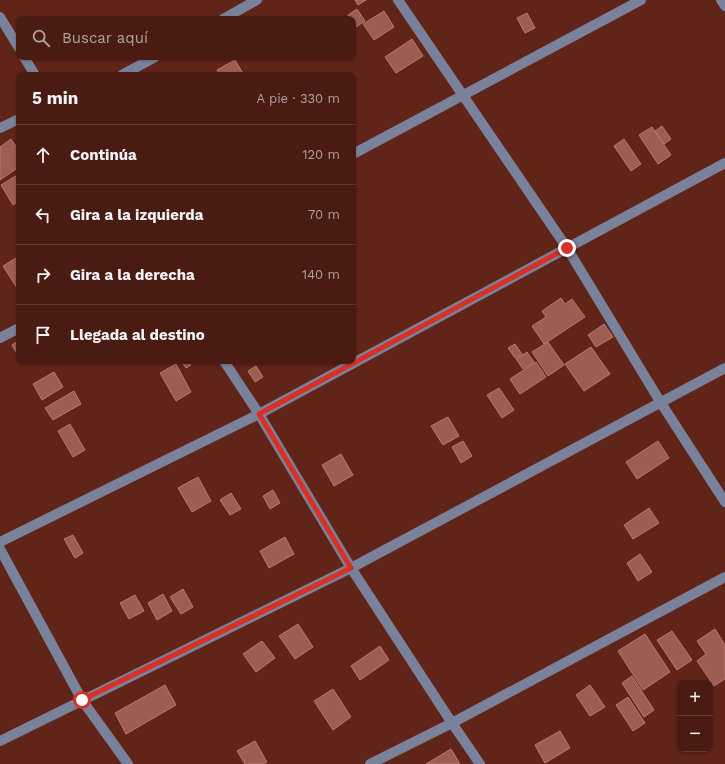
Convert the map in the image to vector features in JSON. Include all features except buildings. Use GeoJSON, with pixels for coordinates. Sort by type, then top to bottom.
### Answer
{"type":"FeatureCollection","features":[{"type":"Feature","properties":{"kind":"street"},"geometry":{"type":"LineString","coordinates":[[228,16],[257,0]]}},
{"type":"Feature","properties":{"kind":"street"},"geometry":{"type":"LineString","coordinates":[[398,0],[567,248],[661,403],[725,502]]}},
{"type":"Feature","properties":{"kind":"street"},"geometry":{"type":"LineString","coordinates":[[356,152],[641,0]]}},
{"type":"Feature","properties":{"kind":"street"},"geometry":{"type":"LineString","coordinates":[[721,0],[725,6]]}},
{"type":"Feature","properties":{"kind":"street"},"geometry":{"type":"LineString","coordinates":[[0,17],[16,43]]}},
{"type":"Feature","properties":{"kind":"street"},"geometry":{"type":"LineString","coordinates":[[26,60],[33,72]]}},
{"type":"Feature","properties":{"kind":"street"},"geometry":{"type":"LineString","coordinates":[[128,72],[150,60]]}},
{"type":"Feature","properties":{"kind":"street"},"geometry":{"type":"LineString","coordinates":[[0,128],[16,120]]}},
{"type":"Feature","properties":{"kind":"street"},"geometry":{"type":"LineString","coordinates":[[356,362],[725,163]]}},
{"type":"Feature","properties":{"kind":"street"},"geometry":{"type":"LineString","coordinates":[[0,338],[16,330]]}},
{"type":"Feature","properties":{"kind":"street"},"geometry":{"type":"LineString","coordinates":[[226,364],[259,414],[351,568],[480,764]]}},
{"type":"Feature","properties":{"kind":"street"},"geometry":{"type":"LineString","coordinates":[[0,542],[259,414],[352,364]]}},
{"type":"Feature","properties":{"kind":"street"},"geometry":{"type":"LineString","coordinates":[[0,741],[351,568],[725,368]]}},
{"type":"Feature","properties":{"kind":"street"},"geometry":{"type":"LineString","coordinates":[[0,549],[82,700],[128,764]]}},
{"type":"Feature","properties":{"kind":"street"},"geometry":{"type":"LineString","coordinates":[[370,764],[452,723],[725,577]]}},
{"type":"Feature","properties":{"kind":"route"},"geometry":{"type":"LineString","coordinates":[[82,700],[351,568],[259,414],[567,248]]}}]}
